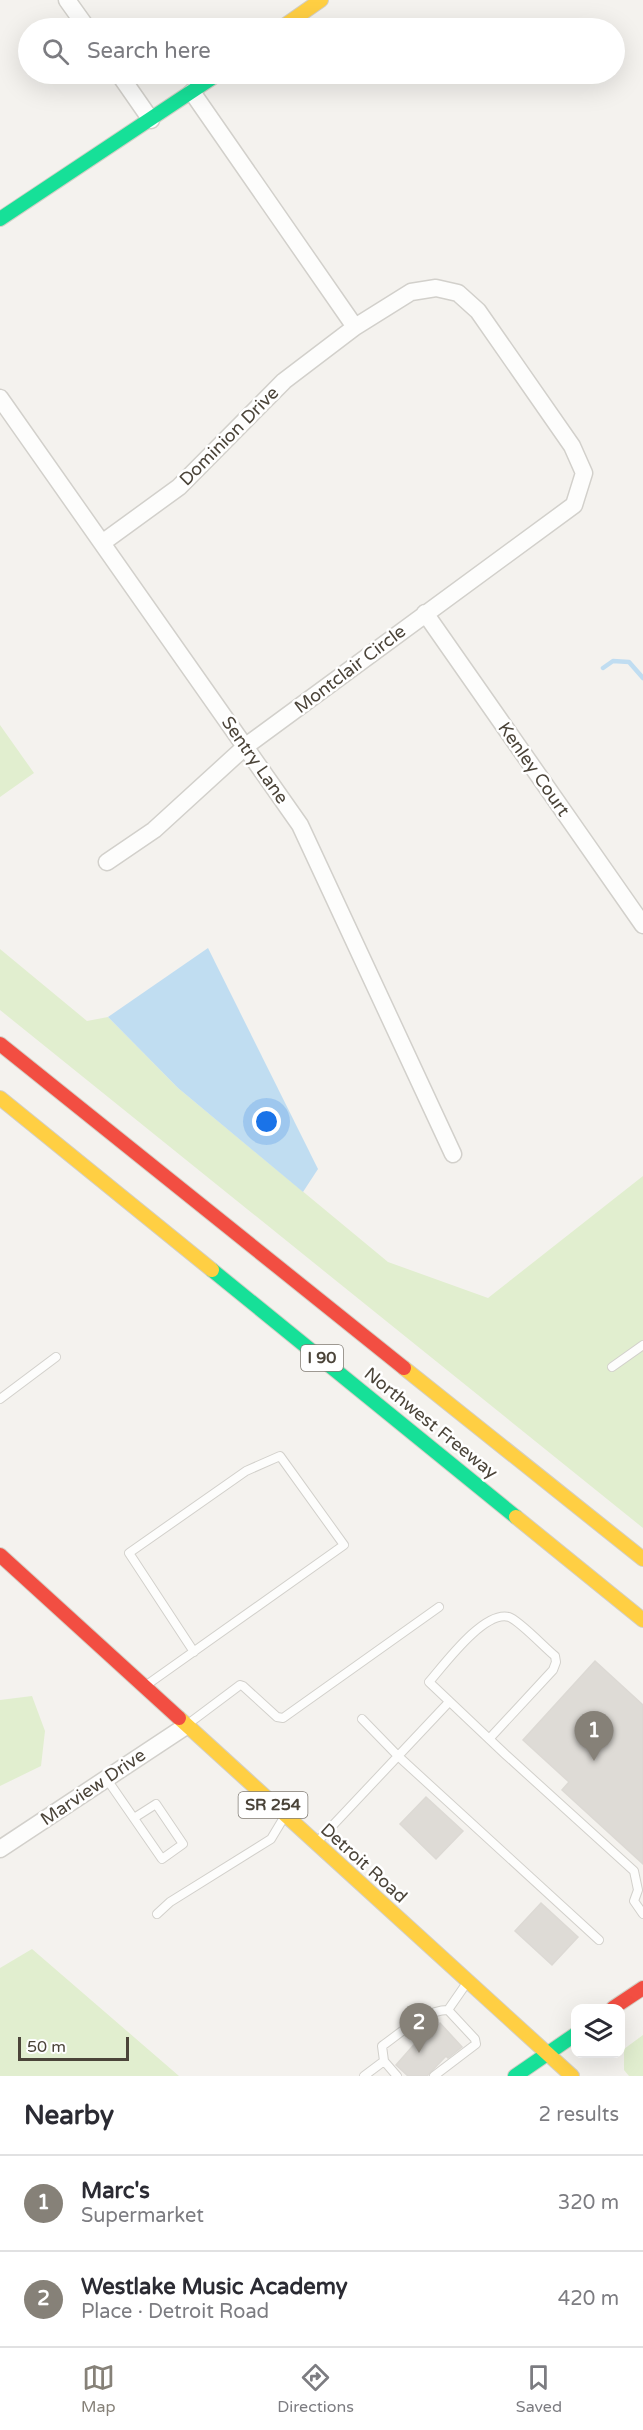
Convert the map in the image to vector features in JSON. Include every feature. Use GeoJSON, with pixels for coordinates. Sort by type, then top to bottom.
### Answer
{"type":"FeatureCollection","features":[{"type":"Feature","properties":{"kind":"main road"},"geometry":{"type":"LineString","coordinates":[[295,18],[321,0]]}},
{"type":"Feature","properties":{"kind":"main road"},"geometry":{"type":"LineString","coordinates":[[0,219],[204,84]]}},
{"type":"Feature","properties":{"kind":"main road","name":"Northwest Freeway"},"geometry":{"type":"LineString","coordinates":[[0,1044],[643,1559]]}},
{"type":"Feature","properties":{"kind":"main road","name":"Northwest Freeway"},"geometry":{"type":"LineString","coordinates":[[0,1098],[643,1620]]}},
{"type":"Feature","properties":{"kind":"main road","name":"Detroit Road"},"geometry":{"type":"LineString","coordinates":[[0,1555],[572,2076]]}},
{"type":"Feature","properties":{"kind":"main road"},"geometry":{"type":"LineString","coordinates":[[619,2004],[643,1988]]}},
{"type":"Feature","properties":{"kind":"main road"},"geometry":{"type":"LineString","coordinates":[[515,2076],[571,2037]]}},
{"type":"Feature","properties":{"kind":"street"},"geometry":{"type":"LineString","coordinates":[[67,0],[80,18]]}},
{"type":"Feature","properties":{"kind":"street"},"geometry":{"type":"LineString","coordinates":[[126,84],[151,120]]}},
{"type":"Feature","properties":{"kind":"street"},"geometry":{"type":"LineString","coordinates":[[192,92],[356,327]]}},
{"type":"Feature","properties":{"kind":"street","name":"Dominion Drive"},"geometry":{"type":"LineString","coordinates":[[102,543],[179,487],[284,381],[356,327],[411,292],[436,288],[458,293],[478,311],[572,446],[584,473]]}},
{"type":"Feature","properties":{"kind":"street","name":"Sentry Lane"},"geometry":{"type":"LineString","coordinates":[[0,398],[300,825],[453,1154]]}},
{"type":"Feature","properties":{"kind":"street","name":"Montclair Circle"},"geometry":{"type":"LineString","coordinates":[[107,862],[154,830],[246,746],[574,505],[584,473]]}},
{"type":"Feature","properties":{"kind":"street","name":"Kenley Court"},"geometry":{"type":"LineString","coordinates":[[425,613],[643,925]]}},
{"type":"Feature","properties":{"kind":"street","name":"Marview Drive"},"geometry":{"type":"LineString","coordinates":[[0,1849],[186,1726]]}},
{"type":"Feature","properties":{"kind":"lane"},"geometry":{"type":"LineString","coordinates":[[612,1366],[643,1345]]}},
{"type":"Feature","properties":{"kind":"lane"},"geometry":{"type":"LineString","coordinates":[[0,1399],[56,1357]]}},
{"type":"Feature","properties":{"kind":"lane"},"geometry":{"type":"LineString","coordinates":[[144,1687],[194,1652],[344,1545],[280,1456],[246,1471],[129,1553],[194,1652]]}},
{"type":"Feature","properties":{"kind":"lane"},"geometry":{"type":"LineString","coordinates":[[186,1726],[240,1685],[277,1717],[283,1718],[439,1608]]}},
{"type":"Feature","properties":{"kind":"lane"},"geometry":{"type":"LineString","coordinates":[[489,1739],[554,1670],[556,1662],[555,1656],[511,1618],[501,1616],[473,1633],[429,1682],[489,1739],[634,1871],[641,1889],[634,1901],[643,1914]]}},
{"type":"Feature","properties":{"kind":"lane"},"geometry":{"type":"LineString","coordinates":[[315,1843],[449,1702]]}},
{"type":"Feature","properties":{"kind":"lane"},"geometry":{"type":"LineString","coordinates":[[362,1719],[398,1756],[599,1940]]}},
{"type":"Feature","properties":{"kind":"lane"},"geometry":{"type":"LineString","coordinates":[[106,1778],[162,1859],[183,1844],[156,1804],[134,1818]]}},
{"type":"Feature","properties":{"kind":"lane"},"geometry":{"type":"LineString","coordinates":[[157,1914],[170,1902],[271,1839],[285,1816]]}},
{"type":"Feature","properties":{"kind":"lane"},"geometry":{"type":"LineString","coordinates":[[448,2010],[468,1981]]}},
{"type":"Feature","properties":{"kind":"lane"},"geometry":{"type":"LineString","coordinates":[[397,2076],[384,2061],[382,2046],[428,2014],[438,2010],[448,2010],[475,2039],[476,2044],[434,2076]]}},
{"type":"Feature","properties":{"kind":"lane"},"geometry":{"type":"LineString","coordinates":[[364,2076],[384,2061]]}},
{"type":"Feature","properties":{"kind":"green space"},"geometry":{"type":"Polygon","coordinates":[[[0,725],[34,773],[0,797],[0,725]]]}},
{"type":"Feature","properties":{"kind":"green space"},"geometry":{"type":"Polygon","coordinates":[[[0,949],[87,1021],[108,1017],[178,1088],[388,1262],[488,1298],[643,1176],[643,1528],[0,1010],[0,949]]]}},
{"type":"Feature","properties":{"kind":"green space"},"geometry":{"type":"Polygon","coordinates":[[[32,1696],[45,1731],[41,1766],[0,1786],[0,1700],[32,1696]]]}},
{"type":"Feature","properties":{"kind":"green space"},"geometry":{"type":"Polygon","coordinates":[[[32,1949],[179,2076],[0,2076],[0,1968],[32,1949]]]}},
{"type":"Feature","properties":{"kind":"green space"},"geometry":{"type":"Polygon","coordinates":[[[643,2035],[643,2076],[629,2076],[624,2070],[625,2048],[643,2035]]]}},
{"type":"Feature","properties":{"kind":"water"},"geometry":{"type":"Polygon","coordinates":[[[208,948],[318,1169],[303,1192],[178,1088],[108,1017],[208,948]]]}},
{"type":"Feature","properties":{"kind":"building"},"geometry":{"type":"Polygon","coordinates":[[[595,1661],[643,1705],[643,1864],[562,1790],[569,1782],[523,1740],[595,1661]]]}},
{"type":"Feature","properties":{"kind":"building"},"geometry":{"type":"Polygon","coordinates":[[[426,1797],[463,1831],[436,1859],[400,1824],[426,1797]]]}},
{"type":"Feature","properties":{"kind":"building"},"geometry":{"type":"Polygon","coordinates":[[[541,1903],[578,1937],[552,1965],[515,1931],[541,1903]]]}},
{"type":"Feature","properties":{"kind":"building"},"geometry":{"type":"Polygon","coordinates":[[[440,2023],[462,2047],[448,2058],[446,2056],[427,2076],[408,2076],[396,2065],[419,2039],[423,2042],[440,2023]]]}},
{"type":"Feature","properties":{"kind":"waterway"},"geometry":{"type":"LineString","coordinates":[[603,668],[613,661],[629,662],[643,678]]}},
{"type":"Feature","properties":{"kind":"traffic: fast"},"geometry":{"type":"LineString","coordinates":[[0,219],[203,84]]}},
{"type":"Feature","properties":{"kind":"traffic: fast"},"geometry":{"type":"LineString","coordinates":[[212,1270],[516,1517]]}},
{"type":"Feature","properties":{"kind":"traffic: fast"},"geometry":{"type":"LineString","coordinates":[[515,2076],[571,2037]]}},
{"type":"Feature","properties":{"kind":"traffic: slow"},"geometry":{"type":"LineString","coordinates":[[295,18],[321,0]]}},
{"type":"Feature","properties":{"kind":"traffic: slow"},"geometry":{"type":"LineString","coordinates":[[0,1098],[212,1270]]}},
{"type":"Feature","properties":{"kind":"traffic: slow"},"geometry":{"type":"LineString","coordinates":[[404,1368],[643,1559]]}},
{"type":"Feature","properties":{"kind":"traffic: slow"},"geometry":{"type":"LineString","coordinates":[[516,1517],[643,1620]]}},
{"type":"Feature","properties":{"kind":"traffic: slow"},"geometry":{"type":"LineString","coordinates":[[179,1718],[572,2076]]}},
{"type":"Feature","properties":{"kind":"traffic: jam"},"geometry":{"type":"LineString","coordinates":[[0,1044],[404,1368]]}},
{"type":"Feature","properties":{"kind":"traffic: jam"},"geometry":{"type":"LineString","coordinates":[[0,1555],[179,1718]]}},
{"type":"Feature","properties":{"kind":"traffic: jam"},"geometry":{"type":"LineString","coordinates":[[619,2004],[643,1988]]}},
{"type":"Feature","properties":{"kind":"place","name":"Marc's"},"geometry":{"type":"Point","coordinates":[594,1761]}},
{"type":"Feature","properties":{"kind":"place","name":"Westlake Music Academy"},"geometry":{"type":"Point","coordinates":[419,2053]}}]}
